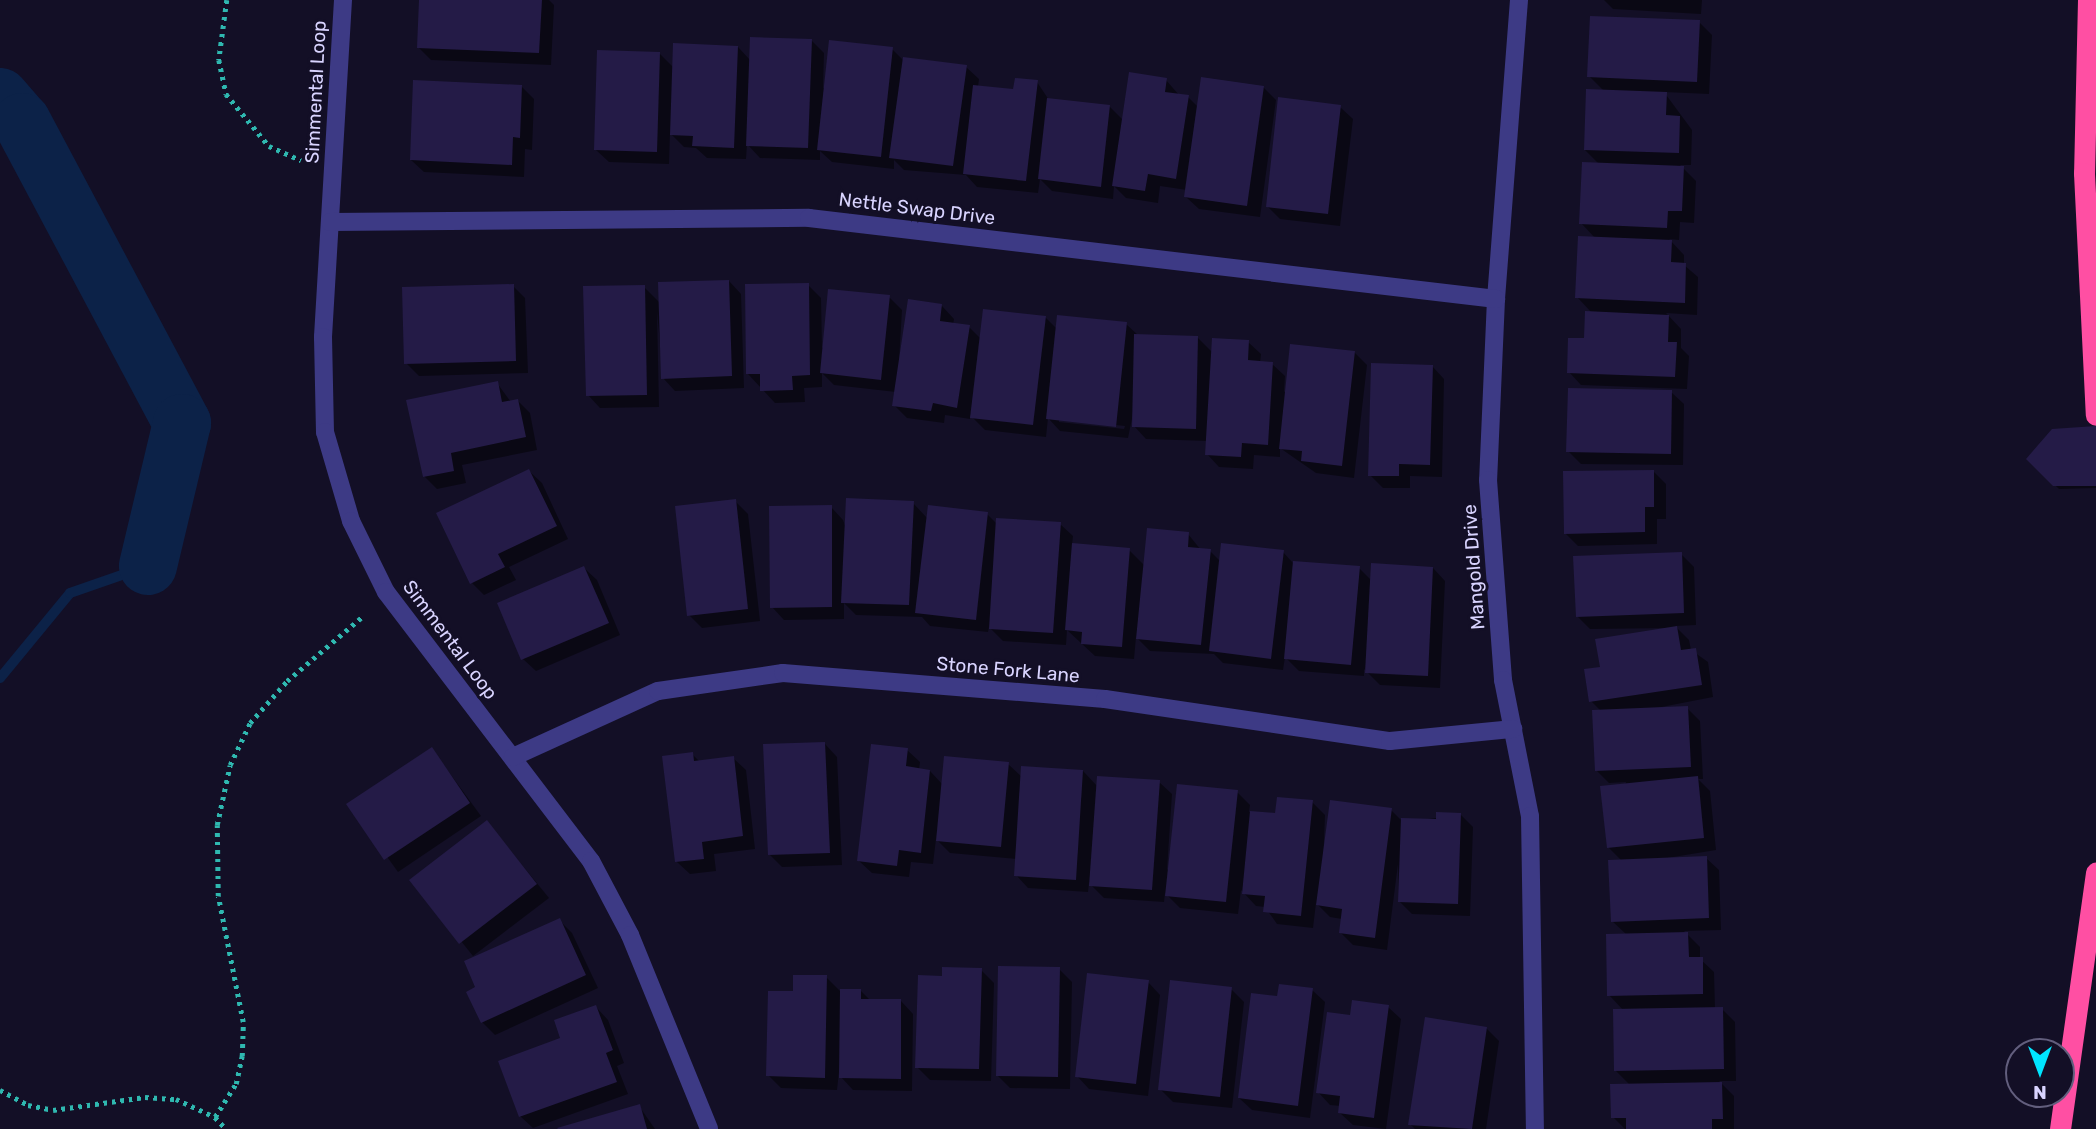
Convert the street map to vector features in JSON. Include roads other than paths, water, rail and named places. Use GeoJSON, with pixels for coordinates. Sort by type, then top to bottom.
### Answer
{"type":"FeatureCollection","features":[{"type":"Feature","properties":{"kind":"highway"},"geometry":{"type":"LineString","coordinates":[[2088,0],[2084,173],[2096,415]]}},
{"type":"Feature","properties":{"kind":"highway"},"geometry":{"type":"LineString","coordinates":[[2060,1129],[2096,873]]}},
{"type":"Feature","properties":{"kind":"street","name":"Simmental Loop"},"geometry":{"type":"LineString","coordinates":[[343,0],[323,337],[325,432],[351,521],[386,593],[591,861],[611,898],[709,1129]]}},
{"type":"Feature","properties":{"kind":"street","name":"Mangold Drive"},"geometry":{"type":"LineString","coordinates":[[1519,0],[1496,299],[1488,480],[1503,680],[1530,816],[1535,1129]]}},
{"type":"Feature","properties":{"kind":"street","name":"Nettle Swap Drive"},"geometry":{"type":"LineString","coordinates":[[330,222],[809,218],[1496,299]]}},
{"type":"Feature","properties":{"kind":"street","name":"Stone Fork Lane"},"geometry":{"type":"LineString","coordinates":[[513,757],[658,691],[783,673],[1105,699],[1390,741],[1513,729]]}},
{"type":"Feature","properties":{"kind":"waterway"},"geometry":{"type":"LineString","coordinates":[[0,97],[22,122],[182,423],[148,566]]}},
{"type":"Feature","properties":{"kind":"waterway"},"geometry":{"type":"LineString","coordinates":[[0,678],[70,593],[148,566]]}}]}
